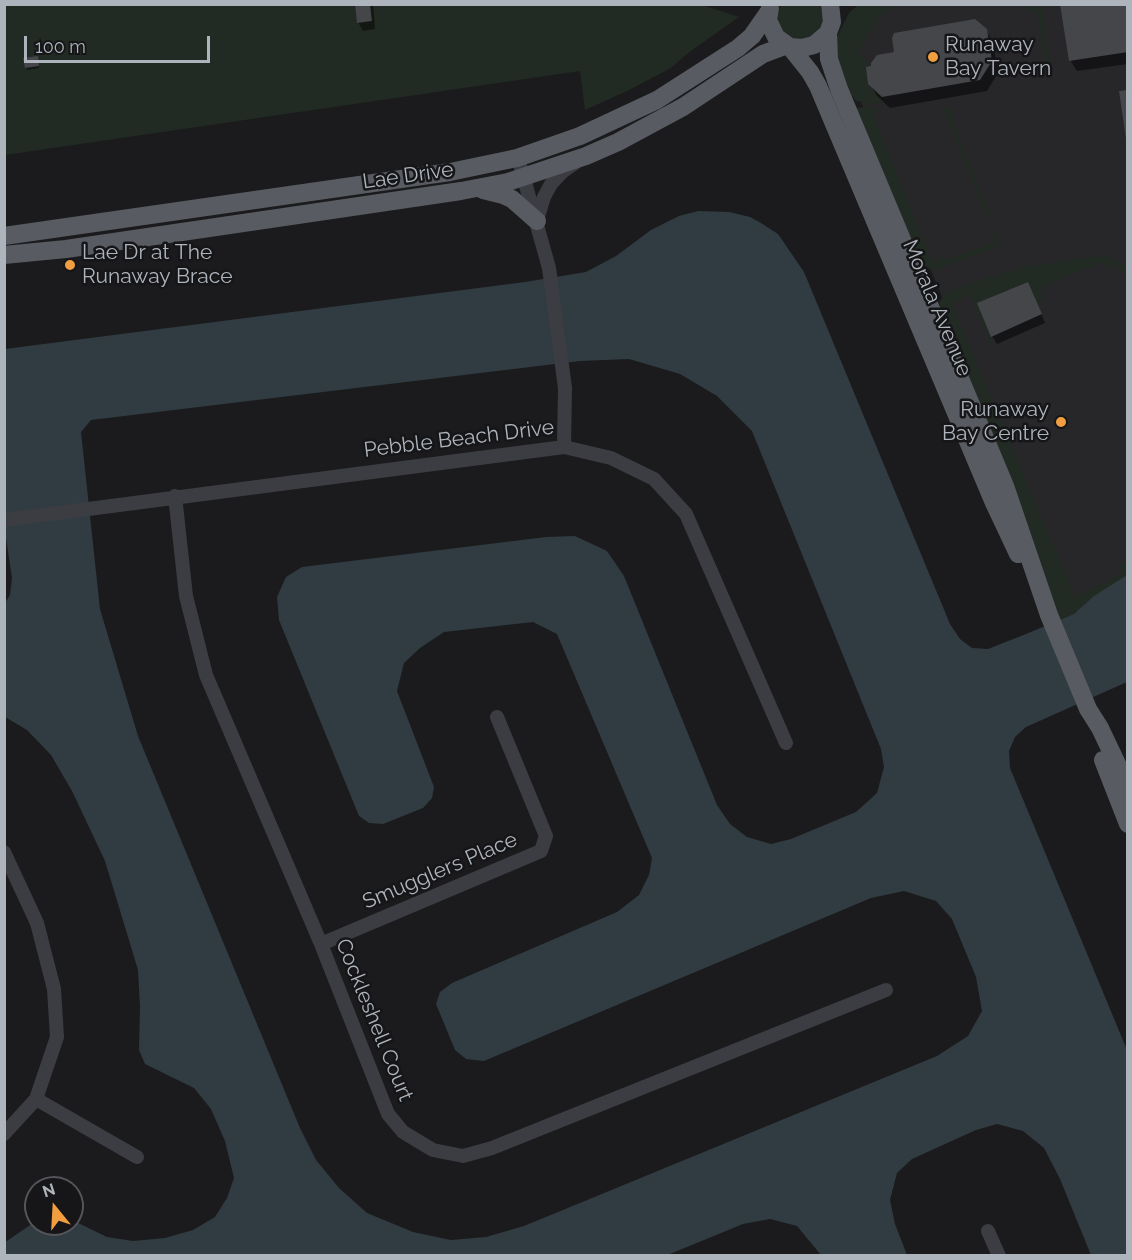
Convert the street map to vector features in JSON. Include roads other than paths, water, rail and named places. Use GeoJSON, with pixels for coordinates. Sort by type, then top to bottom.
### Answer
{"type":"FeatureCollection","features":[{"type":"Feature","properties":{"kind":"main road","name":"Morala Avenue"},"geometry":{"type":"LineString","coordinates":[[769,9],[772,32],[788,46],[810,72],[818,87],[994,503],[1049,615],[1088,709],[1093,730],[1128,824]]}},
{"type":"Feature","properties":{"kind":"main road","name":"Lae Drive"},"geometry":{"type":"LineString","coordinates":[[4,236],[450,172],[517,158],[580,136],[657,100],[738,48],[752,36],[769,9]]}},
{"type":"Feature","properties":{"kind":"main road","name":"Morala Avenue"},"geometry":{"type":"LineString","coordinates":[[832,15],[829,59],[839,89],[1005,486],[1035,570],[1038,589]]}},
{"type":"Feature","properties":{"kind":"main road","name":"Lae Drive"},"geometry":{"type":"LineString","coordinates":[[4,255],[66,249],[474,189],[524,177],[586,156],[664,118],[763,54],[788,46],[802,48],[814,45],[832,15]]}},
{"type":"Feature","properties":{"kind":"main road"},"geometry":{"type":"LineString","coordinates":[[474,189],[512,199],[537,221]]}},
{"type":"Feature","properties":{"kind":"main road","name":"Morala Avenue"},"geometry":{"type":"LineString","coordinates":[[1088,709],[1100,728],[1128,788]]}},
{"type":"Feature","properties":{"kind":"street"},"geometry":{"type":"LineString","coordinates":[[537,221],[550,184],[562,172],[586,156]]}},
{"type":"Feature","properties":{"kind":"street"},"geometry":{"type":"LineString","coordinates":[[517,158],[549,268],[566,388],[564,447]]}},
{"type":"Feature","properties":{"kind":"street","name":"Pebble Beach Drive"},"geometry":{"type":"LineString","coordinates":[[4,520],[564,447],[610,458],[654,479],[686,514],[786,743]]}},
{"type":"Feature","properties":{"kind":"street","name":"Cockleshell Court"},"geometry":{"type":"LineString","coordinates":[[175,496],[186,596],[206,675],[321,944],[388,1114],[403,1132],[433,1150],[463,1156],[492,1148],[886,990]]}},
{"type":"Feature","properties":{"kind":"street","name":"Smugglers Place"},"geometry":{"type":"LineString","coordinates":[[321,944],[541,851],[546,836],[497,717]]}},
{"type":"Feature","properties":{"kind":"street"},"geometry":{"type":"LineString","coordinates":[[4,852],[37,923],[54,989],[57,1037],[36,1099],[4,1134]]}},
{"type":"Feature","properties":{"kind":"street"},"geometry":{"type":"LineString","coordinates":[[36,1099],[137,1157]]}},
{"type":"Feature","properties":{"kind":"street"},"geometry":{"type":"LineString","coordinates":[[988,1231],[999,1256]]}},
{"type":"Feature","properties":{"kind":"place","name":"Runaway Bay Tavern"},"geometry":{"type":"Point","coordinates":[933,57]}},
{"type":"Feature","properties":{"kind":"place","name":"Lae Dr at The Runaway Brace"},"geometry":{"type":"Point","coordinates":[70,265]}},
{"type":"Feature","properties":{"kind":"place","name":"Runaway Bay Centre"},"geometry":{"type":"Point","coordinates":[1061,422]}}]}
